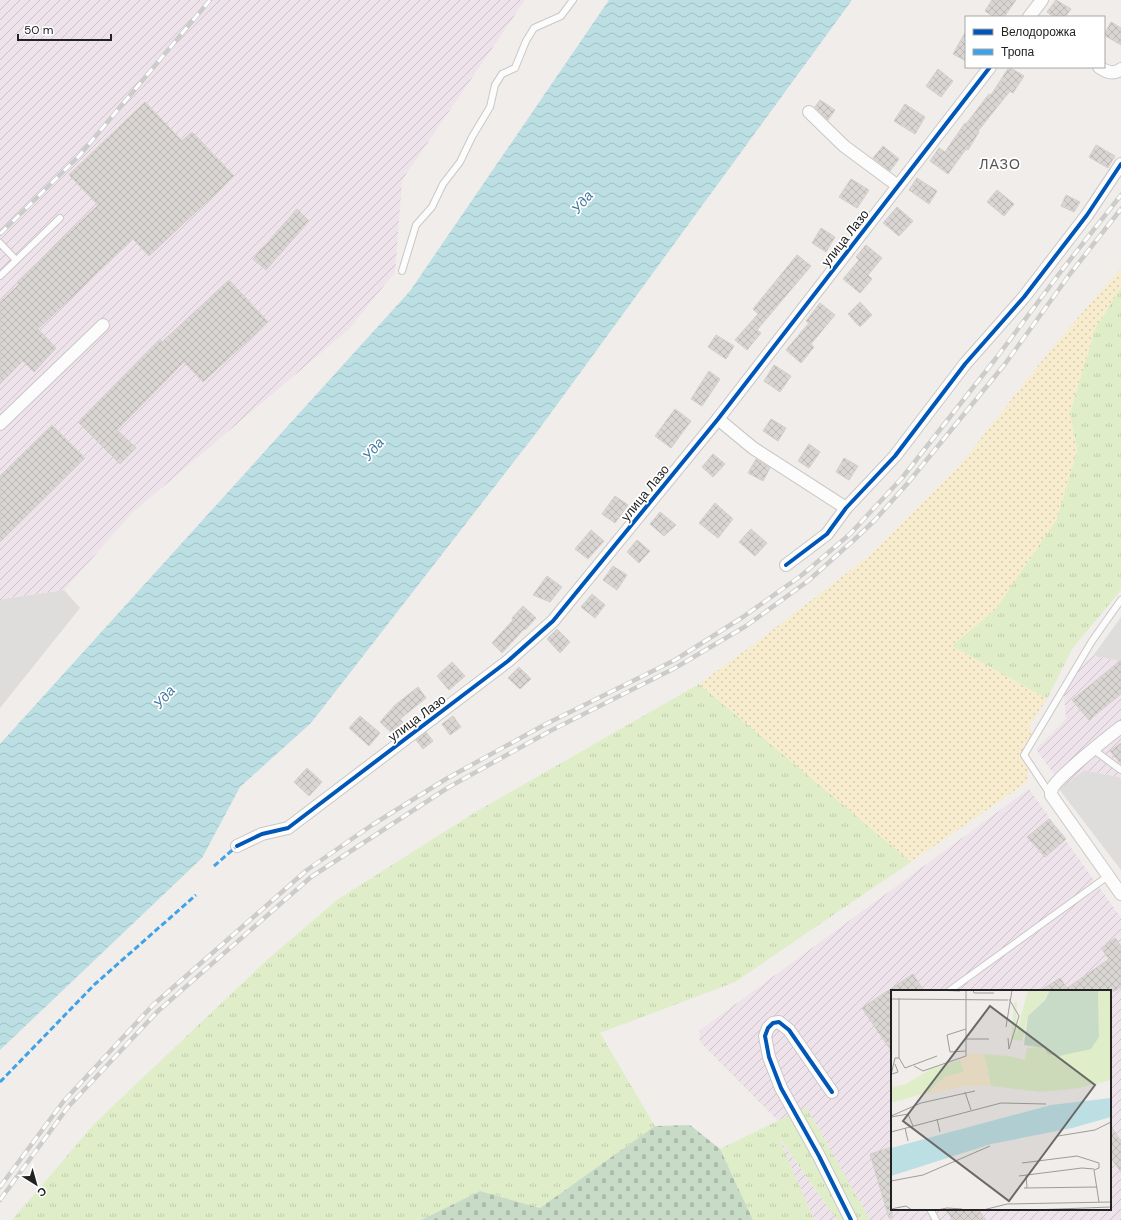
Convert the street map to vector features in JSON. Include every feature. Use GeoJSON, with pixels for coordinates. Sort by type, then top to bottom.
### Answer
{"type":"FeatureCollection","features":[{"type":"Feature","properties":{"kind":"street"},"geometry":{"type":"LineString","coordinates":[[1031,16],[1042,0]]}},
{"type":"Feature","properties":{"kind":"street","name":"улица Лазо"},"geometry":{"type":"LineString","coordinates":[[237,846],[262,834],[288,828],[508,661],[553,621],[718,419],[989,68]]}},
{"type":"Feature","properties":{"kind":"street"},"geometry":{"type":"LineString","coordinates":[[1101,68],[1110,73],[1118,72],[1121,69]]}},
{"type":"Feature","properties":{"kind":"street"},"geometry":{"type":"LineString","coordinates":[[810,112],[844,146],[898,186]]}},
{"type":"Feature","properties":{"kind":"street"},"geometry":{"type":"LineString","coordinates":[[786,565],[827,534],[846,508],[895,456],[965,364],[1024,297],[1087,215],[1121,164]]}},
{"type":"Feature","properties":{"kind":"street"},"geometry":{"type":"LineString","coordinates":[[0,424],[103,325]]}},
{"type":"Feature","properties":{"kind":"street"},"geometry":{"type":"LineString","coordinates":[[718,419],[754,448],[846,508]]}},
{"type":"Feature","properties":{"kind":"street"},"geometry":{"type":"LineString","coordinates":[[1121,727],[1054,785],[1051,795],[1121,894]]}},
{"type":"Feature","properties":{"kind":"street"},"geometry":{"type":"LineString","coordinates":[[832,1092],[789,1030],[779,1022],[774,1022],[768,1028],[765,1036],[768,1057],[781,1088],[819,1156],[851,1220]]}},
{"type":"Feature","properties":{"kind":"lane"},"geometry":{"type":"LineString","coordinates":[[402,271],[416,225],[432,207],[442,184],[460,162],[472,137],[490,107],[495,85],[502,74],[515,68],[526,41],[534,28],[561,16],[573,0]]}},
{"type":"Feature","properties":{"kind":"lane"},"geometry":{"type":"LineString","coordinates":[[0,276],[60,218]]}},
{"type":"Feature","properties":{"kind":"lane"},"geometry":{"type":"LineString","coordinates":[[0,243],[16,260]]}},
{"type":"Feature","properties":{"kind":"lane"},"geometry":{"type":"LineString","coordinates":[[1051,795],[1024,755],[1092,641],[1121,600]]}},
{"type":"Feature","properties":{"kind":"lane"},"geometry":{"type":"LineString","coordinates":[[1094,750],[1121,770]]}},
{"type":"Feature","properties":{"kind":"lane"},"geometry":{"type":"LineString","coordinates":[[950,990],[1108,876]]}},
{"type":"Feature","properties":{"kind":"lane"},"geometry":{"type":"LineString","coordinates":[[931,1210],[936,1220]]}},
{"type":"Feature","properties":{"kind":"shaded area"},"geometry":{"type":"Polygon","coordinates":[[[0,0],[525,0],[402,180],[395,272],[349,329],[132,513],[64,590],[2,599],[0,601],[0,0]]]}},
{"type":"Feature","properties":{"kind":"shaded area"},"geometry":{"type":"Polygon","coordinates":[[[64,590],[80,608],[0,708],[0,601],[2,599],[64,590]]]}},
{"type":"Feature","properties":{"kind":"shaded area"},"geometry":{"type":"Polygon","coordinates":[[[1121,617],[1121,663],[1119,661],[1093,656],[1121,617]]]}},
{"type":"Feature","properties":{"kind":"shaded area"},"geometry":{"type":"Polygon","coordinates":[[[1093,656],[1119,661],[1121,664],[1121,779],[1119,777],[1084,770],[1063,787],[1036,749],[1066,719],[1063,681],[1093,656]]]}},
{"type":"Feature","properties":{"kind":"shaded area"},"geometry":{"type":"Polygon","coordinates":[[[1084,770],[1119,777],[1121,779],[1121,870],[1059,789],[1084,770]]]}},
{"type":"Feature","properties":{"kind":"shaded area"},"geometry":{"type":"Polygon","coordinates":[[[1029,789],[1121,918],[1121,1220],[870,1220],[806,1107],[778,1121],[700,1042],[699,1031],[1029,789]]]}},
{"type":"Feature","properties":{"kind":"shaded area"},"geometry":{"type":"Polygon","coordinates":[[[776,1134],[837,1220],[814,1220],[776,1134]]]}},
{"type":"Feature","properties":{"kind":"green space"},"geometry":{"type":"Polygon","coordinates":[[[1121,287],[1121,590],[1072,649],[1047,699],[952,646],[996,608],[1077,451],[1070,413],[1095,329],[1121,287]]]}},
{"type":"Feature","properties":{"kind":"green space"},"geometry":{"type":"Polygon","coordinates":[[[699,684],[911,862],[735,982],[600,1033],[655,1126],[540,1208],[480,1191],[421,1220],[12,1220],[96,1122],[267,960],[337,900],[474,813],[699,684]]]}},
{"type":"Feature","properties":{"kind":"green space"},"geometry":{"type":"Polygon","coordinates":[[[806,1107],[870,1220],[837,1220],[778,1136],[814,1220],[753,1220],[720,1149],[806,1107]]]}},
{"type":"Feature","properties":{"kind":"green space"},"geometry":{"type":"Polygon","coordinates":[[[690,1125],[720,1149],[753,1220],[421,1220],[480,1191],[540,1208],[655,1126],[690,1125]]]}},
{"type":"Feature","properties":{"kind":"sand"},"geometry":{"type":"Polygon","coordinates":[[[1121,268],[1121,287],[1095,329],[1070,413],[1077,451],[1057,519],[996,609],[952,646],[1047,699],[1029,726],[1033,734],[1027,782],[911,862],[699,684],[761,639],[869,556],[961,464],[1052,348],[1121,268]]]}},
{"type":"Feature","properties":{"kind":"water","name":"Уда"},"geometry":{"type":"Polygon","coordinates":[[[609,0],[852,0],[537,432],[311,723],[240,787],[202,858],[0,1050],[0,744],[410,291],[609,0]]]}},
{"type":"Feature","properties":{"kind":"building"},"geometry":{"type":"Polygon","coordinates":[[[992,0],[1016,0],[1005,16],[992,16],[985,11],[992,0]]]}},
{"type":"Feature","properties":{"kind":"building"},"geometry":{"type":"Polygon","coordinates":[[[1056,0],[1071,9],[1066,16],[1053,16],[1047,12],[1056,0]]]}},
{"type":"Feature","properties":{"kind":"building"},"geometry":{"type":"Polygon","coordinates":[[[1111,22],[1121,28],[1121,45],[1105,36],[1111,22]]]}},
{"type":"Feature","properties":{"kind":"building"},"geometry":{"type":"Polygon","coordinates":[[[965,33],[965,60],[953,54],[965,33]]]}},
{"type":"Feature","properties":{"kind":"building"},"geometry":{"type":"Polygon","coordinates":[[[1008,68],[1024,76],[1013,93],[1010,91],[978,131],[979,132],[968,150],[966,149],[948,174],[930,161],[939,148],[945,152],[965,123],[966,124],[989,94],[991,95],[1008,68]]]}},
{"type":"Feature","properties":{"kind":"building"},"geometry":{"type":"Polygon","coordinates":[[[938,69],[953,81],[941,97],[926,86],[938,69]]]}},
{"type":"Feature","properties":{"kind":"building"},"geometry":{"type":"Polygon","coordinates":[[[820,100],[835,110],[828,120],[815,107],[820,100]]]}},
{"type":"Feature","properties":{"kind":"building"},"geometry":{"type":"Polygon","coordinates":[[[145,102],[182,141],[192,132],[234,176],[149,256],[133,239],[38,329],[56,348],[34,372],[23,361],[0,384],[0,302],[19,284],[17,282],[98,205],[69,175],[145,102]]]}},
{"type":"Feature","properties":{"kind":"building"},"geometry":{"type":"Polygon","coordinates":[[[905,104],[925,117],[915,134],[894,121],[905,104]]]}},
{"type":"Feature","properties":{"kind":"building"},"geometry":{"type":"Polygon","coordinates":[[[1096,145],[1115,156],[1108,168],[1089,157],[1096,145]]]}},
{"type":"Feature","properties":{"kind":"building"},"geometry":{"type":"Polygon","coordinates":[[[883,146],[899,159],[890,171],[873,158],[883,146]]]}},
{"type":"Feature","properties":{"kind":"building"},"geometry":{"type":"Polygon","coordinates":[[[917,178],[937,191],[929,204],[909,190],[917,178]]]}},
{"type":"Feature","properties":{"kind":"building"},"geometry":{"type":"Polygon","coordinates":[[[851,179],[869,190],[857,208],[839,197],[851,179]]]}},
{"type":"Feature","properties":{"kind":"building"},"geometry":{"type":"Polygon","coordinates":[[[997,190],[1014,204],[1004,216],[987,202],[997,190]]]}},
{"type":"Feature","properties":{"kind":"building"},"geometry":{"type":"Polygon","coordinates":[[[1066,195],[1080,202],[1074,212],[1061,206],[1066,195]]]}},
{"type":"Feature","properties":{"kind":"building"},"geometry":{"type":"Polygon","coordinates":[[[897,207],[913,221],[899,236],[883,223],[897,207]]]}},
{"type":"Feature","properties":{"kind":"building"},"geometry":{"type":"Polygon","coordinates":[[[297,209],[309,221],[266,270],[253,259],[297,209]]]}},
{"type":"Feature","properties":{"kind":"building"},"geometry":{"type":"Polygon","coordinates":[[[821,228],[835,237],[826,252],[812,243],[821,228]]]}},
{"type":"Feature","properties":{"kind":"building"},"geometry":{"type":"Polygon","coordinates":[[[866,245],[882,258],[868,275],[872,279],[860,293],[843,279],[859,260],[856,257],[866,245]]]}},
{"type":"Feature","properties":{"kind":"building"},"geometry":{"type":"Polygon","coordinates":[[[797,255],[811,266],[757,330],[761,333],[747,350],[735,340],[758,314],[753,309],[797,255]]]}},
{"type":"Feature","properties":{"kind":"building"},"geometry":{"type":"Polygon","coordinates":[[[229,280],[268,322],[203,382],[184,362],[117,430],[136,448],[120,464],[78,422],[160,339],[162,342],[229,280]]]}},
{"type":"Feature","properties":{"kind":"building"},"geometry":{"type":"Polygon","coordinates":[[[860,302],[872,315],[860,327],[848,314],[860,302]]]}},
{"type":"Feature","properties":{"kind":"building"},"geometry":{"type":"Polygon","coordinates":[[[820,303],[835,315],[811,344],[814,347],[801,363],[786,350],[809,323],[806,321],[820,303]]]}},
{"type":"Feature","properties":{"kind":"building"},"geometry":{"type":"Polygon","coordinates":[[[716,335],[734,346],[726,359],[708,347],[716,335]]]}},
{"type":"Feature","properties":{"kind":"building"},"geometry":{"type":"Polygon","coordinates":[[[774,365],[791,376],[780,392],[764,381],[774,365]]]}},
{"type":"Feature","properties":{"kind":"building"},"geometry":{"type":"Polygon","coordinates":[[[709,371],[720,379],[702,406],[691,399],[709,371]]]}},
{"type":"Feature","properties":{"kind":"building"},"geometry":{"type":"Polygon","coordinates":[[[675,409],[691,421],[671,448],[655,436],[675,409]]]}},
{"type":"Feature","properties":{"kind":"building"},"geometry":{"type":"Polygon","coordinates":[[[771,419],[786,428],[778,441],[763,431],[771,419]]]}},
{"type":"Feature","properties":{"kind":"building"},"geometry":{"type":"Polygon","coordinates":[[[52,425],[85,458],[0,542],[0,476],[52,425]]]}},
{"type":"Feature","properties":{"kind":"building"},"geometry":{"type":"Polygon","coordinates":[[[809,444],[820,452],[809,468],[798,461],[809,444]]]}},
{"type":"Feature","properties":{"kind":"building"},"geometry":{"type":"Polygon","coordinates":[[[713,454],[725,464],[713,477],[702,467],[713,454]]]}},
{"type":"Feature","properties":{"kind":"building"},"geometry":{"type":"Polygon","coordinates":[[[844,458],[858,466],[849,480],[836,472],[844,458]]]}},
{"type":"Feature","properties":{"kind":"building"},"geometry":{"type":"Polygon","coordinates":[[[756,459],[770,468],[763,481],[748,473],[756,459]]]}},
{"type":"Feature","properties":{"kind":"building"},"geometry":{"type":"Polygon","coordinates":[[[615,496],[628,505],[615,523],[602,514],[615,496]]]}},
{"type":"Feature","properties":{"kind":"building"},"geometry":{"type":"Polygon","coordinates":[[[715,503],[733,519],[718,538],[699,523],[715,503]]]}},
{"type":"Feature","properties":{"kind":"building"},"geometry":{"type":"Polygon","coordinates":[[[660,512],[676,525],[664,536],[650,524],[660,512]]]}},
{"type":"Feature","properties":{"kind":"building"},"geometry":{"type":"Polygon","coordinates":[[[751,529],[767,543],[755,556],[739,542],[751,529]]]}},
{"type":"Feature","properties":{"kind":"building"},"geometry":{"type":"Polygon","coordinates":[[[591,530],[604,541],[588,559],[575,549],[591,530]]]}},
{"type":"Feature","properties":{"kind":"building"},"geometry":{"type":"Polygon","coordinates":[[[637,540],[650,551],[639,563],[627,552],[637,540]]]}},
{"type":"Feature","properties":{"kind":"building"},"geometry":{"type":"Polygon","coordinates":[[[613,566],[627,575],[617,590],[603,580],[613,566]]]}},
{"type":"Feature","properties":{"kind":"building"},"geometry":{"type":"Polygon","coordinates":[[[547,576],[562,587],[550,602],[533,595],[547,576]]]}},
{"type":"Feature","properties":{"kind":"building"},"geometry":{"type":"Polygon","coordinates":[[[592,594],[605,605],[595,618],[581,607],[592,594]]]}},
{"type":"Feature","properties":{"kind":"building"},"geometry":{"type":"Polygon","coordinates":[[[523,606],[536,618],[502,653],[492,643],[513,620],[512,618],[523,606]]]}},
{"type":"Feature","properties":{"kind":"building"},"geometry":{"type":"Polygon","coordinates":[[[557,629],[570,642],[560,653],[547,639],[557,629]]]}},
{"type":"Feature","properties":{"kind":"building"},"geometry":{"type":"Polygon","coordinates":[[[1121,660],[1121,694],[1089,720],[1072,700],[1121,660]]]}},
{"type":"Feature","properties":{"kind":"building"},"geometry":{"type":"Polygon","coordinates":[[[452,662],[465,676],[449,690],[437,676],[452,662]]]}},
{"type":"Feature","properties":{"kind":"building"},"geometry":{"type":"Polygon","coordinates":[[[519,667],[531,679],[520,689],[508,678],[519,667]]]}},
{"type":"Feature","properties":{"kind":"building"},"geometry":{"type":"Polygon","coordinates":[[[418,687],[426,698],[400,719],[403,722],[392,733],[380,722],[395,705],[418,687]]]}},
{"type":"Feature","properties":{"kind":"building"},"geometry":{"type":"Polygon","coordinates":[[[360,716],[380,733],[369,746],[349,728],[360,716]]]}},
{"type":"Feature","properties":{"kind":"building"},"geometry":{"type":"Polygon","coordinates":[[[453,716],[461,727],[450,735],[442,724],[453,716]]]}},
{"type":"Feature","properties":{"kind":"building"},"geometry":{"type":"Polygon","coordinates":[[[426,732],[433,741],[423,749],[416,740],[426,732]]]}},
{"type":"Feature","properties":{"kind":"building"},"geometry":{"type":"Polygon","coordinates":[[[1121,743],[1121,764],[1110,751],[1121,743]]]}},
{"type":"Feature","properties":{"kind":"building"},"geometry":{"type":"Polygon","coordinates":[[[307,768],[322,782],[309,796],[294,782],[307,768]]]}},
{"type":"Feature","properties":{"kind":"building"},"geometry":{"type":"Polygon","coordinates":[[[1049,819],[1066,839],[1045,857],[1027,837],[1049,819]]]}},
{"type":"Feature","properties":{"kind":"building"},"geometry":{"type":"Polygon","coordinates":[[[1115,938],[1121,946],[1121,987],[1115,991],[1042,990],[1060,978],[1067,988],[1109,959],[1101,948],[1115,938]]]}},
{"type":"Feature","properties":{"kind":"building"},"geometry":{"type":"Polygon","coordinates":[[[913,974],[923,990],[891,990],[891,1051],[862,1008],[913,974]]]}},
{"type":"Feature","properties":{"kind":"building"},"geometry":{"type":"Polygon","coordinates":[[[1111,1126],[1121,1141],[1121,1172],[1111,1158],[1111,1126]]]}},
{"type":"Feature","properties":{"kind":"building"},"geometry":{"type":"Polygon","coordinates":[[[891,1147],[892,1217],[889,1218],[870,1154],[891,1147]]]}},
{"type":"Feature","properties":{"kind":"building"},"geometry":{"type":"Polygon","coordinates":[[[946,1210],[979,1210],[986,1220],[953,1220],[946,1210]]]}},
{"type":"Feature","properties":{"kind":"railway"},"geometry":{"type":"LineString","coordinates":[[0,234],[79,156],[210,0]]}},
{"type":"Feature","properties":{"kind":"railway"},"geometry":{"type":"LineString","coordinates":[[0,1187],[63,1102],[153,1005],[307,870],[372,825],[446,779],[546,724],[675,660],[743,617],[802,575],[850,534],[902,478],[1121,195]]}},
{"type":"Feature","properties":{"kind":"railway"},"geometry":{"type":"LineString","coordinates":[[0,1200],[68,1107],[158,1011],[311,877],[449,787],[550,731],[675,668],[746,626],[808,581],[875,520],[907,484],[1005,364],[1070,274],[1121,209]]}},
{"type":"Feature","properties":{"kind":"marked path"},"geometry":{"type":"LineString","coordinates":[[214,866],[237,846]]}},
{"type":"Feature","properties":{"kind":"marked path"},"geometry":{"type":"LineString","coordinates":[[0,1082],[95,984],[196,895]]}},
{"type":"Feature","properties":{"kind":"cycle path"},"geometry":{"type":"LineString","coordinates":[[237,846],[262,834],[288,828],[508,661],[553,621],[718,419],[989,68]]}},
{"type":"Feature","properties":{"kind":"cycle path"},"geometry":{"type":"LineString","coordinates":[[786,565],[827,534],[846,508],[895,456],[965,364],[1024,297],[1087,215],[1121,164]]}},
{"type":"Feature","properties":{"kind":"cycle path"},"geometry":{"type":"LineString","coordinates":[[832,1092],[789,1030],[779,1022],[773,1023],[768,1028],[765,1036],[769,1057],[781,1088],[819,1156],[851,1220]]}},
{"type":"Feature","properties":{"kind":"district","name":"ЛАЗО"},"geometry":{"type":"Point","coordinates":[1000,164]}}]}
